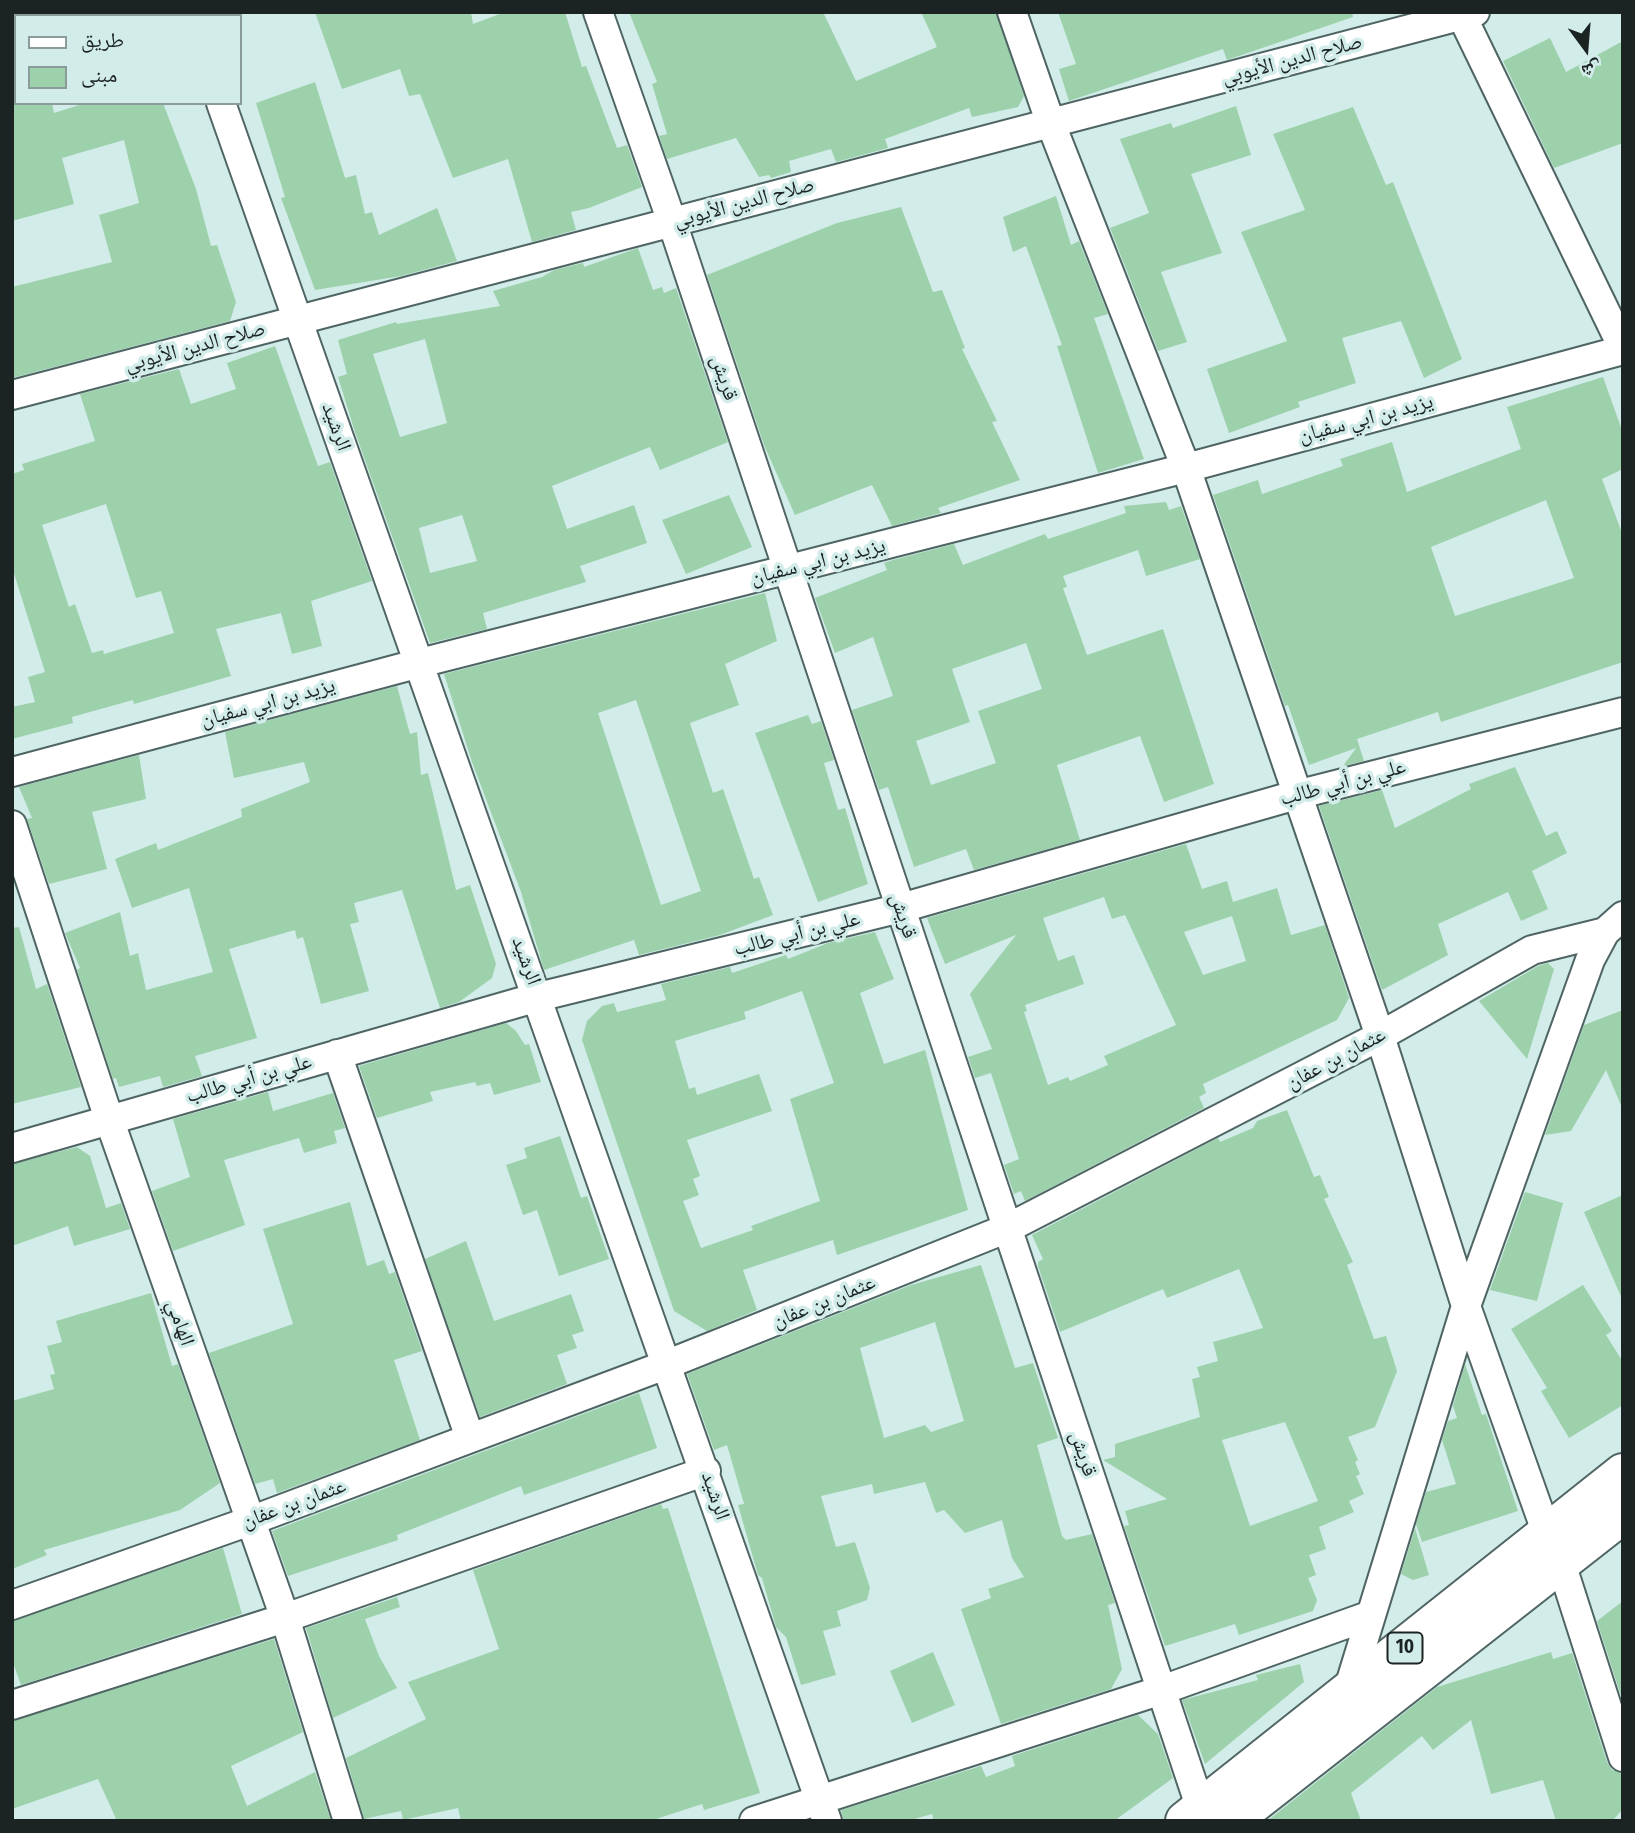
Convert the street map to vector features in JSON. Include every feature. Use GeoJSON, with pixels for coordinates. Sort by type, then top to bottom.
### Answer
{"type":"FeatureCollection","features":[{"type":"Feature","properties":{"kind":"highway","name":"10"},"geometry":{"type":"LineString","coordinates":[[1206,1818],[1554,1548],[1623,1473]]}},
{"type":"Feature","properties":{"kind":"highway","name":"10"},"geometry":{"type":"LineString","coordinates":[[1206,1818],[1347,1694],[1554,1548],[1623,1514]]}},
{"type":"Feature","properties":{"kind":"street","name":"قريش"},"geometry":{"type":"LineString","coordinates":[[598,12],[672,222],[1206,1818]]}},
{"type":"Feature","properties":{"kind":"street"},"geometry":{"type":"LineString","coordinates":[[1013,12],[1051,124],[1186,468],[1380,1036],[1466,1306],[1554,1548],[1623,1757]]}},
{"type":"Feature","properties":{"kind":"street","name":"صلاح الدين الأيوبي"},"geometry":{"type":"LineString","coordinates":[[12,395],[1466,13]]}},
{"type":"Feature","properties":{"kind":"street"},"geometry":{"type":"LineString","coordinates":[[1466,13],[1623,349]]}},
{"type":"Feature","properties":{"kind":"street","name":"الرشيد"},"geometry":{"type":"LineString","coordinates":[[222,105],[824,1811]]}},
{"type":"Feature","properties":{"kind":"street","name":"يزيد بن ابي سفيان"},"geometry":{"type":"LineString","coordinates":[[12,772],[420,663],[1186,468],[1623,349]]}},
{"type":"Feature","properties":{"kind":"street","name":"علي بن أبي طالب"},"geometry":{"type":"LineString","coordinates":[[12,1148],[538,998],[901,908],[1296,795],[1623,712]]}},
{"type":"Feature","properties":{"kind":"street","name":"الهامي"},"geometry":{"type":"LineString","coordinates":[[12,825],[109,1119],[285,1618],[348,1821]]}},
{"type":"Feature","properties":{"kind":"street"},"geometry":{"type":"LineString","coordinates":[[1347,1694],[1466,1306],[1590,960],[1614,924]]}},
{"type":"Feature","properties":{"kind":"street","name":"عثمان بن عفان"},"geometry":{"type":"LineString","coordinates":[[12,1605],[250,1521],[668,1364],[1007,1228],[1380,1036],[1532,950],[1614,924]]}},
{"type":"Feature","properties":{"kind":"street"},"geometry":{"type":"LineString","coordinates":[[337,1054],[470,1438]]}},
{"type":"Feature","properties":{"kind":"street"},"geometry":{"type":"LineString","coordinates":[[12,1704],[285,1618],[706,1471]]}},
{"type":"Feature","properties":{"kind":"street"},"geometry":{"type":"LineString","coordinates":[[754,1821],[824,1811],[1371,1615]]}},
{"type":"Feature","properties":{"kind":"building"},"geometry":{"type":"Polygon","coordinates":[[[315,12],[471,12],[473,24],[505,12],[565,12],[582,67],[586,66],[617,148],[627,145],[642,187],[589,208],[571,212],[576,230],[532,242],[508,159],[453,178],[420,94],[409,96],[400,69],[342,89],[315,12]]]}},
{"type":"Feature","properties":{"kind":"building"},"geometry":{"type":"Polygon","coordinates":[[[629,12],[823,12],[856,81],[937,47],[921,12],[996,12],[1024,96],[1018,107],[972,117],[969,108],[885,139],[888,148],[836,162],[831,149],[789,161],[791,172],[771,178],[769,175],[759,177],[736,138],[667,159],[659,136],[667,134],[652,84],[657,82],[629,12]]]}},
{"type":"Feature","properties":{"kind":"building"},"geometry":{"type":"Polygon","coordinates":[[[1058,12],[1352,12],[1353,17],[1227,60],[1223,49],[1069,101],[1059,69],[1076,64],[1058,12]]]}},
{"type":"Feature","properties":{"kind":"building"},"geometry":{"type":"Polygon","coordinates":[[[1550,38],[1566,72],[1623,41],[1623,143],[1554,168],[1503,61],[1550,38]]]}},
{"type":"Feature","properties":{"kind":"building"},"geometry":{"type":"Polygon","coordinates":[[[315,82],[345,178],[356,175],[365,214],[372,212],[379,235],[437,208],[457,261],[401,276],[315,290],[281,198],[285,197],[256,103],[315,82]]]}},
{"type":"Feature","properties":{"kind":"building"},"geometry":{"type":"Polygon","coordinates":[[[12,103],[52,105],[54,113],[80,105],[164,105],[196,189],[211,246],[217,245],[236,302],[230,321],[12,378],[12,287],[112,262],[99,215],[139,203],[124,140],[62,158],[74,204],[12,221],[12,103]]]}},
{"type":"Feature","properties":{"kind":"building"},"geometry":{"type":"Polygon","coordinates":[[[1236,106],[1251,155],[1191,174],[1222,253],[1161,272],[1187,342],[1158,351],[1110,228],[1149,213],[1120,139],[1171,123],[1173,128],[1236,106]]]}},
{"type":"Feature","properties":{"kind":"building"},"geometry":{"type":"Polygon","coordinates":[[[1353,107],[1386,185],[1393,182],[1462,359],[1424,378],[1401,321],[1342,338],[1356,383],[1298,402],[1300,407],[1229,433],[1207,369],[1287,341],[1241,232],[1305,210],[1273,134],[1353,107]]]}},
{"type":"Feature","properties":{"kind":"building"},"geometry":{"type":"Polygon","coordinates":[[[1056,196],[1071,245],[1079,241],[1108,314],[1094,318],[1144,459],[1098,473],[1057,346],[1062,345],[1026,246],[1013,252],[1003,217],[1056,196]]]}},
{"type":"Feature","properties":{"kind":"building"},"geometry":{"type":"Polygon","coordinates":[[[901,207],[933,292],[942,290],[965,348],[962,349],[997,421],[992,422],[1020,480],[938,508],[941,513],[892,526],[872,485],[795,515],[764,445],[707,275],[837,223],[901,207]]]}},
{"type":"Feature","properties":{"kind":"building"},"geometry":{"type":"Polygon","coordinates":[[[638,248],[653,290],[662,287],[664,293],[676,288],[728,442],[660,470],[650,447],[552,486],[567,529],[634,505],[647,543],[580,566],[586,582],[483,613],[487,629],[430,643],[338,377],[347,374],[338,340],[396,322],[397,324],[500,306],[493,291],[542,277],[554,270],[583,263],[584,267],[638,248]],[[425,339],[373,354],[400,437],[447,423],[425,339]],[[462,515],[419,528],[430,573],[477,561],[462,515]]]}},
{"type":"Feature","properties":{"kind":"building"},"geometry":{"type":"Polygon","coordinates":[[[275,346],[318,466],[330,462],[372,581],[311,601],[322,646],[292,654],[281,613],[216,629],[231,676],[134,704],[133,700],[72,717],[73,723],[12,739],[12,707],[35,702],[28,677],[45,672],[12,567],[12,474],[24,470],[22,464],[95,441],[80,394],[179,369],[191,404],[236,389],[227,363],[275,346]],[[106,504],[42,525],[69,607],[75,604],[92,653],[103,650],[104,654],[174,633],[161,591],[136,598],[106,504]]]}},
{"type":"Feature","properties":{"kind":"building"},"geometry":{"type":"Polygon","coordinates":[[[1603,377],[1623,433],[1623,469],[1602,479],[1623,536],[1623,662],[1441,722],[1438,712],[1357,739],[1364,761],[1343,766],[1356,748],[1309,765],[1288,705],[1285,706],[1213,495],[1258,480],[1262,494],[1343,466],[1340,459],[1392,442],[1407,492],[1521,449],[1507,407],[1603,377]],[[1546,500],[1431,547],[1455,616],[1574,578],[1546,500]]]}},
{"type":"Feature","properties":{"kind":"building"},"geometry":{"type":"Polygon","coordinates":[[[729,495],[752,547],[686,574],[662,520],[729,495]]]}},
{"type":"Feature","properties":{"kind":"building"},"geometry":{"type":"Polygon","coordinates":[[[1166,502],[1169,510],[1181,506],[1200,559],[1146,576],[1138,550],[1063,576],[1067,587],[1063,588],[1087,655],[1163,629],[1214,784],[1164,802],[1140,736],[1057,765],[1080,840],[974,870],[966,849],[914,867],[888,787],[879,790],[852,710],[893,696],[873,637],[835,653],[815,598],[887,570],[884,563],[893,560],[954,544],[963,565],[1045,534],[1048,539],[1126,513],[1124,506],[1166,502]],[[1026,643],[952,669],[970,722],[916,741],[931,785],[996,763],[978,711],[1042,689],[1026,643]]]}},
{"type":"Feature","properties":{"kind":"building"},"geometry":{"type":"Polygon","coordinates":[[[765,593],[777,641],[725,664],[739,705],[690,723],[713,793],[723,789],[754,879],[759,877],[773,915],[720,935],[639,955],[634,940],[544,970],[521,892],[472,762],[444,674],[765,593]],[[636,700],[598,713],[661,905],[701,891],[636,700]]]}},
{"type":"Feature","properties":{"kind":"building"},"geometry":{"type":"Polygon","coordinates":[[[397,686],[410,734],[417,732],[421,775],[428,773],[456,890],[470,885],[496,964],[492,978],[459,1002],[440,1008],[402,890],[354,903],[359,922],[350,924],[369,991],[321,1004],[303,937],[297,939],[295,930],[229,949],[257,1038],[195,1056],[202,1076],[163,1087],[160,1076],[119,1087],[116,1078],[113,1079],[77,970],[80,968],[65,933],[120,912],[130,956],[138,953],[146,990],[213,972],[189,888],[132,908],[115,859],[156,843],[158,850],[242,817],[241,809],[310,782],[304,762],[234,778],[225,732],[397,686]]]}},
{"type":"Feature","properties":{"kind":"building"},"geometry":{"type":"Polygon","coordinates":[[[808,715],[812,724],[821,721],[834,760],[824,763],[838,810],[845,808],[868,884],[818,902],[755,733],[808,715]]]}},
{"type":"Feature","properties":{"kind":"building"},"geometry":{"type":"Polygon","coordinates":[[[139,755],[146,799],[92,812],[107,869],[49,884],[27,819],[32,818],[19,787],[139,755]]]}},
{"type":"Feature","properties":{"kind":"building"},"geometry":{"type":"Polygon","coordinates":[[[1515,767],[1546,836],[1557,831],[1567,853],[1532,871],[1548,909],[1521,921],[1508,892],[1438,924],[1448,955],[1382,990],[1319,806],[1382,790],[1395,828],[1471,789],[1469,784],[1515,767]]]}},
{"type":"Feature","properties":{"kind":"building"},"geometry":{"type":"Polygon","coordinates":[[[1186,844],[1202,889],[1227,881],[1233,902],[1277,888],[1291,935],[1325,925],[1349,998],[1337,1020],[1203,1084],[1206,1093],[1199,1097],[1204,1108],[1025,1201],[1021,1191],[1014,1194],[1004,1165],[1019,1159],[991,1073],[975,1078],[968,1057],[992,1049],[970,994],[1016,935],[945,964],[927,918],[1186,844]],[[1104,897],[1043,918],[1058,961],[1074,955],[1084,984],[1025,1005],[1027,1011],[1024,1012],[1048,1085],[1068,1077],[1070,1081],[1108,1065],[1104,1056],[1176,1025],[1125,915],[1112,919],[1104,897]],[[1232,916],[1184,932],[1203,975],[1246,961],[1232,916]]]}},
{"type":"Feature","properties":{"kind":"building"},"geometry":{"type":"Polygon","coordinates":[[[19,927],[36,989],[47,984],[81,1087],[12,1104],[12,928],[19,927]]]}},
{"type":"Feature","properties":{"kind":"building"},"geometry":{"type":"Polygon","coordinates":[[[875,932],[894,979],[860,993],[884,1064],[925,1050],[968,1210],[837,1255],[833,1240],[743,1270],[757,1310],[707,1331],[674,1311],[582,1040],[587,1021],[602,1006],[614,1003],[617,1012],[666,1000],[661,984],[730,967],[732,973],[786,955],[788,959],[828,943],[875,932]],[[802,991],[744,1012],[746,1019],[675,1041],[689,1089],[695,1087],[697,1095],[759,1074],[772,1111],[687,1140],[700,1176],[693,1179],[699,1195],[683,1201],[701,1248],[753,1230],[751,1226],[820,1201],[790,1099],[834,1083],[802,991]]]}},
{"type":"Feature","properties":{"kind":"building"},"geometry":{"type":"Polygon","coordinates":[[[1548,963],[1554,969],[1527,1059],[1479,1001],[1538,966],[1548,963]]]}},
{"type":"Feature","properties":{"kind":"building"},"geometry":{"type":"Polygon","coordinates":[[[1623,1010],[1623,1110],[1606,1070],[1571,1131],[1545,1135],[1584,1025],[1623,1010]]]}},
{"type":"Feature","properties":{"kind":"building"},"geometry":{"type":"Polygon","coordinates":[[[506,1023],[516,1031],[525,1045],[529,1044],[541,1082],[494,1095],[490,1083],[477,1086],[475,1082],[430,1092],[433,1101],[377,1118],[359,1066],[506,1023]]]}},
{"type":"Feature","properties":{"kind":"building"},"geometry":{"type":"Polygon","coordinates":[[[268,1092],[273,1111],[333,1093],[345,1128],[334,1131],[337,1143],[304,1153],[299,1138],[224,1160],[245,1225],[173,1251],[152,1191],[190,1177],[173,1119],[268,1092]]]}},
{"type":"Feature","properties":{"kind":"building"},"geometry":{"type":"Polygon","coordinates":[[[1287,1110],[1314,1177],[1320,1175],[1329,1197],[1324,1199],[1353,1262],[1347,1265],[1374,1339],[1386,1336],[1397,1371],[1375,1427],[1348,1437],[1358,1460],[1355,1462],[1360,1474],[1356,1476],[1364,1494],[1349,1501],[1354,1512],[1319,1527],[1326,1549],[1309,1555],[1316,1575],[1308,1578],[1317,1600],[1313,1611],[1239,1635],[1235,1624],[1165,1646],[1124,1526],[1129,1525],[1125,1511],[1167,1499],[1103,1460],[1115,1457],[1115,1444],[1200,1417],[1192,1379],[1200,1377],[1197,1367],[1218,1361],[1213,1342],[1263,1328],[1239,1269],[1167,1298],[1163,1289],[1060,1332],[1038,1266],[1038,1262],[1043,1259],[1032,1235],[1218,1138],[1220,1142],[1253,1128],[1257,1121],[1287,1110]],[[1285,1422],[1222,1440],[1250,1526],[1318,1501],[1285,1422]]]}},
{"type":"Feature","properties":{"kind":"building"},"geometry":{"type":"Polygon","coordinates":[[[560,1136],[581,1198],[587,1196],[609,1259],[559,1276],[537,1210],[523,1215],[506,1165],[527,1158],[524,1148],[560,1136]]]}},
{"type":"Feature","properties":{"kind":"building"},"geometry":{"type":"Polygon","coordinates":[[[77,1147],[90,1156],[106,1208],[121,1203],[130,1229],[74,1246],[68,1226],[12,1246],[12,1164],[77,1147]]]}},
{"type":"Feature","properties":{"kind":"building"},"geometry":{"type":"Polygon","coordinates":[[[1525,1192],[1563,1203],[1537,1301],[1490,1290],[1525,1192]]]}},
{"type":"Feature","properties":{"kind":"building"},"geometry":{"type":"Polygon","coordinates":[[[1623,1195],[1623,1301],[1584,1212],[1623,1195]]]}},
{"type":"Feature","properties":{"kind":"building"},"geometry":{"type":"Polygon","coordinates":[[[350,1202],[367,1266],[384,1260],[389,1274],[395,1272],[422,1351],[394,1360],[420,1440],[277,1493],[273,1479],[255,1484],[209,1353],[293,1324],[263,1229],[350,1202]]]}},
{"type":"Feature","properties":{"kind":"building"},"geometry":{"type":"Polygon","coordinates":[[[466,1241],[494,1321],[571,1294],[584,1331],[572,1335],[577,1348],[557,1355],[567,1384],[480,1417],[425,1259],[466,1241]]]}},
{"type":"Feature","properties":{"kind":"building"},"geometry":{"type":"Polygon","coordinates":[[[981,1265],[1015,1368],[1033,1363],[1058,1438],[1037,1445],[1062,1536],[1066,1540],[1092,1534],[1115,1603],[1108,1605],[1122,1669],[1111,1689],[1001,1724],[961,1609],[991,1598],[988,1589],[1024,1577],[1012,1558],[1002,1520],[965,1533],[944,1510],[936,1513],[925,1482],[874,1494],[872,1484],[821,1496],[836,1547],[855,1542],[870,1588],[867,1600],[837,1611],[841,1626],[823,1631],[836,1675],[801,1685],[786,1637],[776,1627],[762,1578],[758,1575],[738,1505],[744,1504],[727,1445],[714,1450],[687,1374],[911,1285],[981,1265]],[[935,1322],[860,1348],[884,1438],[925,1425],[931,1432],[964,1421],[935,1322]]]}},
{"type":"Feature","properties":{"kind":"building"},"geometry":{"type":"Polygon","coordinates":[[[1583,1285],[1612,1331],[1606,1335],[1623,1362],[1623,1405],[1569,1438],[1541,1391],[1547,1388],[1511,1329],[1583,1285]]]}},
{"type":"Feature","properties":{"kind":"building"},"geometry":{"type":"Polygon","coordinates":[[[151,1293],[172,1366],[178,1364],[220,1483],[180,1510],[44,1550],[47,1555],[12,1569],[12,1401],[54,1389],[50,1375],[55,1374],[47,1346],[62,1342],[56,1321],[151,1293]]]}},
{"type":"Feature","properties":{"kind":"building"},"geometry":{"type":"Polygon","coordinates":[[[1465,1364],[1482,1415],[1486,1414],[1518,1511],[1422,1542],[1416,1524],[1426,1492],[1456,1484],[1442,1440],[1448,1421],[1457,1418],[1453,1406],[1465,1364]]]}},
{"type":"Feature","properties":{"kind":"building"},"geometry":{"type":"Polygon","coordinates":[[[639,1393],[657,1448],[524,1495],[521,1486],[397,1535],[398,1540],[288,1576],[272,1531],[639,1393]]]}},
{"type":"Feature","properties":{"kind":"building"},"geometry":{"type":"Polygon","coordinates":[[[661,1504],[663,1509],[668,1508],[760,1793],[704,1810],[702,1804],[650,1821],[461,1821],[458,1808],[403,1820],[401,1811],[364,1819],[346,1758],[426,1719],[408,1682],[499,1649],[473,1570],[661,1504]]]}},
{"type":"Feature","properties":{"kind":"building"},"geometry":{"type":"Polygon","coordinates":[[[1415,1528],[1429,1575],[1413,1580],[1401,1574],[1415,1528]]]}},
{"type":"Feature","properties":{"kind":"building"},"geometry":{"type":"Polygon","coordinates":[[[223,1548],[242,1614],[21,1685],[12,1660],[12,1621],[223,1548]]]}},
{"type":"Feature","properties":{"kind":"building"},"geometry":{"type":"Polygon","coordinates":[[[397,1597],[400,1607],[365,1619],[379,1656],[397,1688],[333,1718],[306,1628],[397,1597]]]}},
{"type":"Feature","properties":{"kind":"building"},"geometry":{"type":"Polygon","coordinates":[[[1623,1601],[1623,1702],[1597,1621],[1623,1601]]]}},
{"type":"Feature","properties":{"kind":"building"},"geometry":{"type":"Polygon","coordinates":[[[274,1639],[303,1732],[231,1766],[247,1806],[315,1772],[331,1821],[117,1821],[98,1779],[12,1809],[12,1721],[274,1639]]]}},
{"type":"Feature","properties":{"kind":"building"},"geometry":{"type":"Polygon","coordinates":[[[933,1652],[955,1705],[912,1723],[890,1671],[933,1652]]]}},
{"type":"Feature","properties":{"kind":"building"},"geometry":{"type":"Polygon","coordinates":[[[1551,1652],[1553,1659],[1572,1653],[1607,1762],[1612,1770],[1623,1773],[1623,1809],[1612,1821],[1556,1821],[1543,1780],[1491,1794],[1471,1720],[1433,1750],[1422,1736],[1351,1793],[1361,1821],[1267,1821],[1437,1687],[1551,1652]]]}},
{"type":"Feature","properties":{"kind":"building"},"geometry":{"type":"Polygon","coordinates":[[[1300,1664],[1304,1682],[1205,1764],[1182,1700],[1258,1680],[1256,1675],[1300,1664]]]}},
{"type":"Feature","properties":{"kind":"building"},"geometry":{"type":"Polygon","coordinates":[[[1138,1715],[1158,1734],[1173,1778],[1114,1821],[934,1821],[932,1814],[907,1821],[844,1821],[841,1810],[981,1766],[986,1777],[1015,1766],[1012,1756],[1138,1715]]]}}]}
